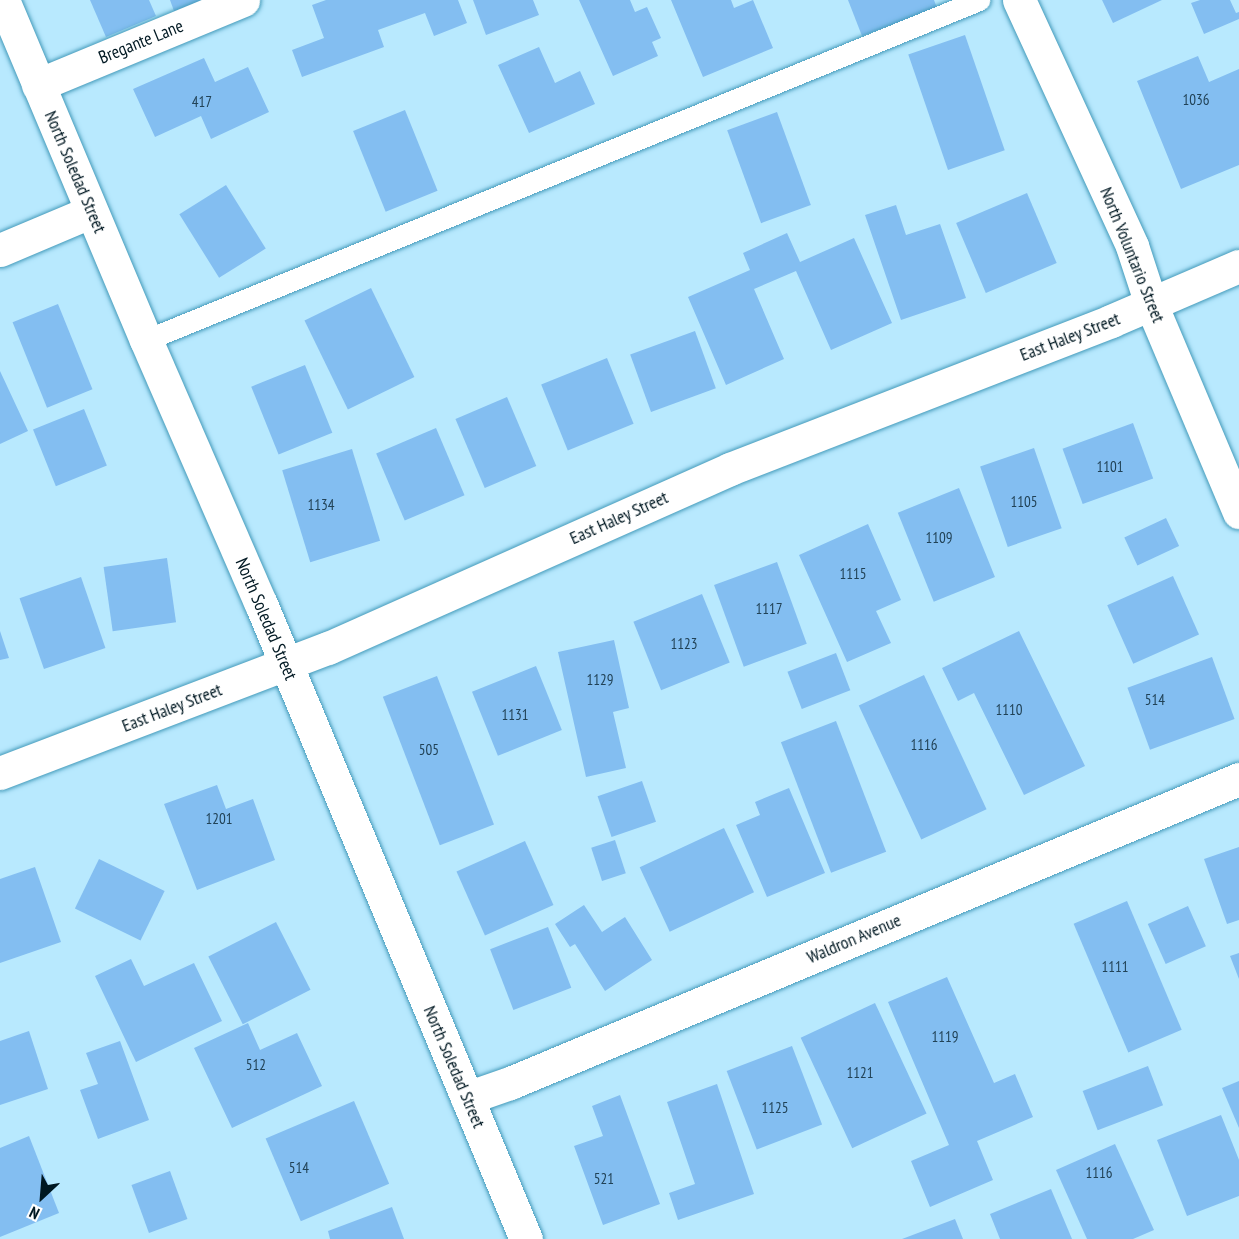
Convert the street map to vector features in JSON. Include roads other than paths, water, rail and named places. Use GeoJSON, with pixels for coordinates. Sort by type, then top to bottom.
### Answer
{"type":"FeatureCollection","features":[{"type":"Feature","properties":{"kind":"street","name":"North Soledad Street"},"geometry":{"type":"LineString","coordinates":[[3,0],[90,212],[261,604],[526,1239]]}},
{"type":"Feature","properties":{"kind":"street","name":"Bregante Lane"},"geometry":{"type":"LineString","coordinates":[[38,85],[243,0]]}},
{"type":"Feature","properties":{"kind":"street","name":"North Voluntario Street"},"geometry":{"type":"LineString","coordinates":[[1019,0],[1132,246],[1151,304],[1239,512]]}},
{"type":"Feature","properties":{"kind":"street"},"geometry":{"type":"LineString","coordinates":[[0,250],[90,212]]}},
{"type":"Feature","properties":{"kind":"street","name":"East Haley Street"},"geometry":{"type":"LineString","coordinates":[[0,773],[328,648],[730,469],[1151,304],[1239,266]]}},
{"type":"Feature","properties":{"kind":"street","name":"Waldron Avenue"},"geometry":{"type":"LineString","coordinates":[[467,1098],[510,1083],[1239,779]]}},
{"type":"Feature","properties":{"kind":"lane"},"geometry":{"type":"LineString","coordinates":[[146,340],[979,0]]}}]}
